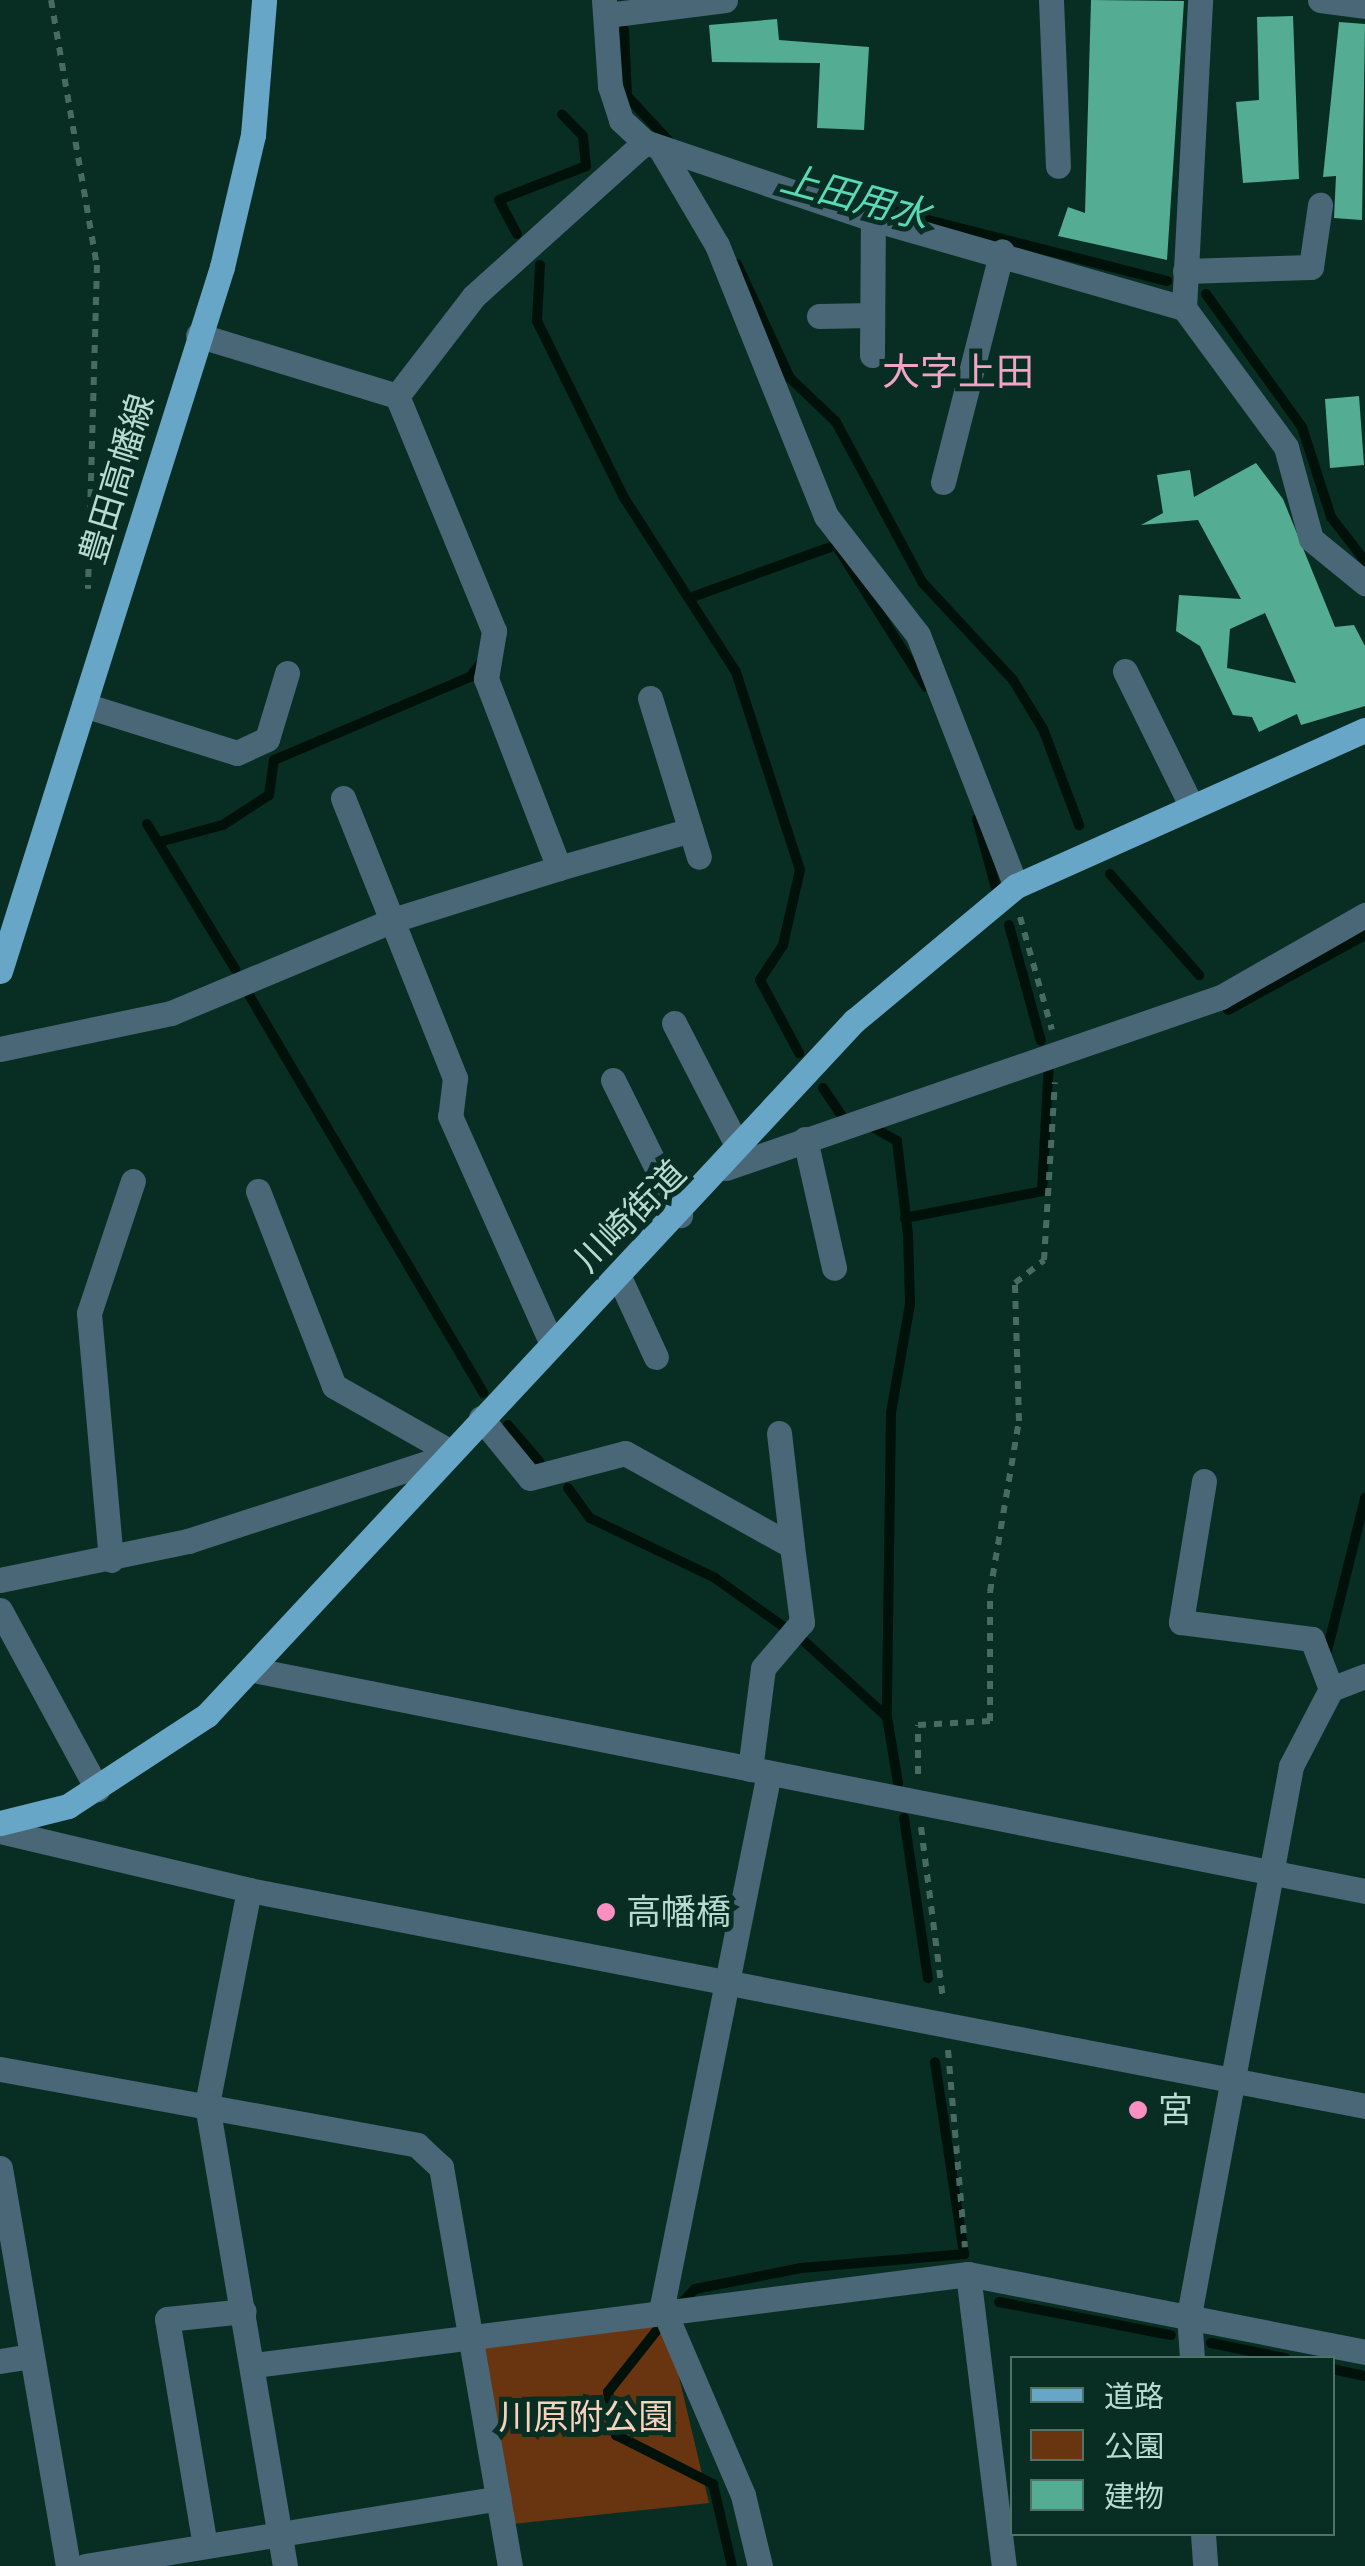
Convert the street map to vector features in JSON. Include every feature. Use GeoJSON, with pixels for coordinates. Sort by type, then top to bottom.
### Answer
{"type":"FeatureCollection","features":[{"type":"Feature","properties":{"kind":"main road","name":"豊田高幡線"},"geometry":{"type":"LineString","coordinates":[[0,971],[198,336],[253,135],[264,0]]}},
{"type":"Feature","properties":{"kind":"main road","name":"川崎街道"},"geometry":{"type":"LineString","coordinates":[[0,1823],[98,1789],[169,1746],[254,1670],[446,1454],[733,1159],[854,1022],[1016,886],[1365,730]]}},
{"type":"Feature","properties":{"kind":"street"},"geometry":{"type":"LineString","coordinates":[[725,0],[605,8],[610,86],[621,120],[653,146],[718,245],[826,516],[918,635],[1016,886]]}},
{"type":"Feature","properties":{"kind":"street"},"geometry":{"type":"LineString","coordinates":[[1052,0],[1058,166]]}},
{"type":"Feature","properties":{"kind":"street"},"geometry":{"type":"LineString","coordinates":[[1184,308],[1200,0]]}},
{"type":"Feature","properties":{"kind":"street"},"geometry":{"type":"LineString","coordinates":[[1320,0],[1365,6]]}},
{"type":"Feature","properties":{"kind":"street"},"geometry":{"type":"LineString","coordinates":[[397,396],[474,296],[653,146]]}},
{"type":"Feature","properties":{"kind":"street"},"geometry":{"type":"LineString","coordinates":[[653,146],[872,219],[1002,251],[1184,308],[1286,446],[1311,540],[1365,583]]}},
{"type":"Feature","properties":{"kind":"street"},"geometry":{"type":"LineString","coordinates":[[1185,271],[1310,268],[1320,205]]}},
{"type":"Feature","properties":{"kind":"street"},"geometry":{"type":"LineString","coordinates":[[872,219],[872,356]]}},
{"type":"Feature","properties":{"kind":"street"},"geometry":{"type":"LineString","coordinates":[[943,482],[1002,251]]}},
{"type":"Feature","properties":{"kind":"street"},"geometry":{"type":"LineString","coordinates":[[820,316],[872,315]]}},
{"type":"Feature","properties":{"kind":"street"},"geometry":{"type":"LineString","coordinates":[[198,336],[397,396]]}},
{"type":"Feature","properties":{"kind":"street"},"geometry":{"type":"LineString","coordinates":[[397,396],[494,631],[486,678],[559,868]]}},
{"type":"Feature","properties":{"kind":"street"},"geometry":{"type":"LineString","coordinates":[[1125,671],[1191,805]]}},
{"type":"Feature","properties":{"kind":"street"},"geometry":{"type":"LineString","coordinates":[[84,705],[238,752],[267,739],[286,674]]}},
{"type":"Feature","properties":{"kind":"street"},"geometry":{"type":"LineString","coordinates":[[650,698],[699,858]]}},
{"type":"Feature","properties":{"kind":"street"},"geometry":{"type":"LineString","coordinates":[[343,798],[456,1078],[450,1116],[552,1344]]}},
{"type":"Feature","properties":{"kind":"street"},"geometry":{"type":"LineString","coordinates":[[0,1049],[172,1013],[394,920],[691,830]]}},
{"type":"Feature","properties":{"kind":"street"},"geometry":{"type":"LineString","coordinates":[[674,1023],[733,1159],[805,1139],[1058,1046],[1221,997],[1365,915]]}},
{"type":"Feature","properties":{"kind":"street"},"geometry":{"type":"LineString","coordinates":[[613,1080],[680,1215]]}},
{"type":"Feature","properties":{"kind":"street"},"geometry":{"type":"LineString","coordinates":[[805,1139],[834,1268]]}},
{"type":"Feature","properties":{"kind":"street"},"geometry":{"type":"LineString","coordinates":[[111,1560],[89,1312],[133,1181]]}},
{"type":"Feature","properties":{"kind":"street"},"geometry":{"type":"LineString","coordinates":[[258,1191],[334,1386],[446,1454]]}},
{"type":"Feature","properties":{"kind":"street"},"geometry":{"type":"LineString","coordinates":[[619,1277],[656,1356]]}},
{"type":"Feature","properties":{"kind":"street"},"geometry":{"type":"LineString","coordinates":[[481,1418],[530,1478],[625,1453],[792,1546]]}},
{"type":"Feature","properties":{"kind":"street"},"geometry":{"type":"LineString","coordinates":[[760,2566],[743,2495],[662,2306],[728,1981],[759,1771],[763,1668],[802,1622],[779,1433]]}},
{"type":"Feature","properties":{"kind":"street"},"geometry":{"type":"LineString","coordinates":[[0,1580],[111,1560],[446,1454]]}},
{"type":"Feature","properties":{"kind":"street"},"geometry":{"type":"LineString","coordinates":[[1204,1481],[1182,1622],[1312,1639],[1331,1689]]}},
{"type":"Feature","properties":{"kind":"street"},"geometry":{"type":"LineString","coordinates":[[0,1610],[98,1789]]}},
{"type":"Feature","properties":{"kind":"street"},"geometry":{"type":"LineString","coordinates":[[254,1670],[1365,1890]]}},
{"type":"Feature","properties":{"kind":"street"},"geometry":{"type":"LineString","coordinates":[[1192,2356],[1189,2315],[1291,1766],[1331,1689],[1365,1676]]}},
{"type":"Feature","properties":{"kind":"street"},"geometry":{"type":"LineString","coordinates":[[0,1831],[249,1890],[1365,2106]]}},
{"type":"Feature","properties":{"kind":"street"},"geometry":{"type":"LineString","coordinates":[[249,1890],[207,2106],[254,2365],[285,2566]]}},
{"type":"Feature","properties":{"kind":"street"},"geometry":{"type":"LineString","coordinates":[[0,2069],[416,2145],[440,2167],[510,2566]]}},
{"type":"Feature","properties":{"kind":"street"},"geometry":{"type":"LineString","coordinates":[[0,2168],[68,2566]]}},
{"type":"Feature","properties":{"kind":"street"},"geometry":{"type":"LineString","coordinates":[[968,2274],[1004,2566]]}},
{"type":"Feature","properties":{"kind":"street"},"geometry":{"type":"LineString","coordinates":[[254,2365],[662,2306],[968,2274],[1365,2352]]}},
{"type":"Feature","properties":{"kind":"street"},"geometry":{"type":"LineString","coordinates":[[205,2546],[167,2319],[244,2311]]}},
{"type":"Feature","properties":{"kind":"street"},"geometry":{"type":"LineString","coordinates":[[0,2361],[32,2356]]}},
{"type":"Feature","properties":{"kind":"street"},"geometry":{"type":"LineString","coordinates":[[85,2566],[280,2537],[498,2498]]}},
{"type":"Feature","properties":{"kind":"street"},"geometry":{"type":"LineString","coordinates":[[1203,2536],[1205,2566]]}},
{"type":"Feature","properties":{"kind":"path"},"geometry":{"type":"LineString","coordinates":[[51,0],[96,265],[97,506],[87,602]]}},
{"type":"Feature","properties":{"kind":"path"},"geometry":{"type":"LineString","coordinates":[[968,2274],[946,2022],[918,1803],[918,1725],[990,1721],[990,1592],[1019,1421],[1014,1283],[1044,1260],[1058,1046],[1016,886]]}},
{"type":"Feature","properties":{"kind":"green space","name":"川原附公園"},"geometry":{"type":"Polygon","coordinates":[[[662,2306],[709,2503],[503,2525],[472,2333],[662,2306]]]}},
{"type":"Feature","properties":{"kind":"building"},"geometry":{"type":"Polygon","coordinates":[[[1091,0],[1184,1],[1167,260],[1058,236],[1068,207],[1085,213],[1091,0]]]}},
{"type":"Feature","properties":{"kind":"building"},"geometry":{"type":"Polygon","coordinates":[[[1293,16],[1299,179],[1243,183],[1236,102],[1259,100],[1257,17],[1293,16]]]}},
{"type":"Feature","properties":{"kind":"building"},"geometry":{"type":"Polygon","coordinates":[[[777,19],[779,40],[869,47],[864,130],[817,128],[820,63],[712,62],[709,25],[777,19]]]}},
{"type":"Feature","properties":{"kind":"building"},"geometry":{"type":"Polygon","coordinates":[[[1339,22],[1365,24],[1362,220],[1334,218],[1336,176],[1323,177],[1339,22]]]}},
{"type":"Feature","properties":{"kind":"building"},"geometry":{"type":"Polygon","coordinates":[[[1359,396],[1364,465],[1330,468],[1325,399],[1359,396]]]}},
{"type":"Feature","properties":{"kind":"building"},"geometry":{"type":"Polygon","coordinates":[[[1256,463],[1283,499],[1335,627],[1354,625],[1365,646],[1365,706],[1301,725],[1297,714],[1259,732],[1252,717],[1233,715],[1200,646],[1176,631],[1179,595],[1241,599],[1198,520],[1141,525],[1163,513],[1157,475],[1190,470],[1194,497],[1256,463]],[[1265,613],[1230,629],[1227,668],[1296,683],[1265,613]]]}},
{"type":"Feature","properties":{"kind":"waterway","name":"上田用水"},"geometry":{"type":"LineString","coordinates":[[624,30],[627,96],[669,141]]}},
{"type":"Feature","properties":{"kind":"waterway"},"geometry":{"type":"LineString","coordinates":[[517,234],[499,200],[586,166],[583,136],[562,114]]}},
{"type":"Feature","properties":{"kind":"waterway"},"geometry":{"type":"LineString","coordinates":[[861,203],[1167,281]]}},
{"type":"Feature","properties":{"kind":"waterway"},"geometry":{"type":"LineString","coordinates":[[737,264],[790,378],[836,422],[922,582],[1013,680],[1043,729],[1079,825]]}},
{"type":"Feature","properties":{"kind":"waterway"},"geometry":{"type":"LineString","coordinates":[[540,265],[537,321],[623,496],[736,672],[800,870],[783,945],[760,980],[799,1053]]}},
{"type":"Feature","properties":{"kind":"waterway","name":"上田用水"},"geometry":{"type":"LineString","coordinates":[[1206,294],[1302,427],[1331,517],[1365,561]]}},
{"type":"Feature","properties":{"kind":"waterway"},"geometry":{"type":"LineString","coordinates":[[695,596],[836,545],[926,687]]}},
{"type":"Feature","properties":{"kind":"waterway"},"geometry":{"type":"LineString","coordinates":[[159,842],[223,825],[269,795],[274,760],[470,677],[481,663]]}},
{"type":"Feature","properties":{"kind":"waterway"},"geometry":{"type":"LineString","coordinates":[[977,819],[996,888]]}},
{"type":"Feature","properties":{"kind":"waterway"},"geometry":{"type":"LineString","coordinates":[[147,824],[235,969]]}},
{"type":"Feature","properties":{"kind":"waterway"},"geometry":{"type":"LineString","coordinates":[[1110,874],[1199,975]]}},
{"type":"Feature","properties":{"kind":"waterway"},"geometry":{"type":"LineString","coordinates":[[1009,925],[1041,1041]]}},
{"type":"Feature","properties":{"kind":"waterway"},"geometry":{"type":"LineString","coordinates":[[1228,1010],[1365,935]]}},
{"type":"Feature","properties":{"kind":"waterway"},"geometry":{"type":"LineString","coordinates":[[249,995],[483,1393]]}},
{"type":"Feature","properties":{"kind":"waterway"},"geometry":{"type":"LineString","coordinates":[[905,1218],[1042,1191],[1049,1062]]}},
{"type":"Feature","properties":{"kind":"waterway"},"geometry":{"type":"LineString","coordinates":[[823,1088],[841,1115]]}},
{"type":"Feature","properties":{"kind":"waterway"},"geometry":{"type":"LineString","coordinates":[[871,1126],[897,1141],[908,1235],[910,1304],[891,1413],[887,1717],[898,1783]]}},
{"type":"Feature","properties":{"kind":"waterway"},"geometry":{"type":"LineString","coordinates":[[508,1425],[539,1461]]}},
{"type":"Feature","properties":{"kind":"waterway"},"geometry":{"type":"LineString","coordinates":[[568,1488],[590,1518],[715,1578],[784,1627]]}},
{"type":"Feature","properties":{"kind":"waterway"},"geometry":{"type":"LineString","coordinates":[[1326,1655],[1365,1498]]}},
{"type":"Feature","properties":{"kind":"waterway"},"geometry":{"type":"LineString","coordinates":[[805,1642],[887,1717]]}},
{"type":"Feature","properties":{"kind":"waterway"},"geometry":{"type":"LineString","coordinates":[[904,1818],[928,1978]]}},
{"type":"Feature","properties":{"kind":"waterway"},"geometry":{"type":"LineString","coordinates":[[680,2305],[695,2289],[801,2268],[964,2254],[935,2062]]}},
{"type":"Feature","properties":{"kind":"waterway"},"geometry":{"type":"LineString","coordinates":[[999,2302],[1171,2335]]}},
{"type":"Feature","properties":{"kind":"waterway"},"geometry":{"type":"LineString","coordinates":[[665,2320],[608,2392],[616,2435],[713,2484],[732,2566]]}},
{"type":"Feature","properties":{"kind":"waterway"},"geometry":{"type":"LineString","coordinates":[[1211,2343],[1275,2356]]}},
{"type":"Feature","properties":{"kind":"waterway"},"geometry":{"type":"LineString","coordinates":[[1335,2370],[1365,2376]]}},
{"type":"Feature","properties":{"kind":"place","name":"高幡橋"},"geometry":{"type":"Point","coordinates":[606,1912]}},
{"type":"Feature","properties":{"kind":"place","name":"宮"},"geometry":{"type":"Point","coordinates":[1138,2110]}},
{"type":"Feature","properties":{"kind":"district","name":"大字上田"},"geometry":{"type":"Point","coordinates":[958,372]}}]}
